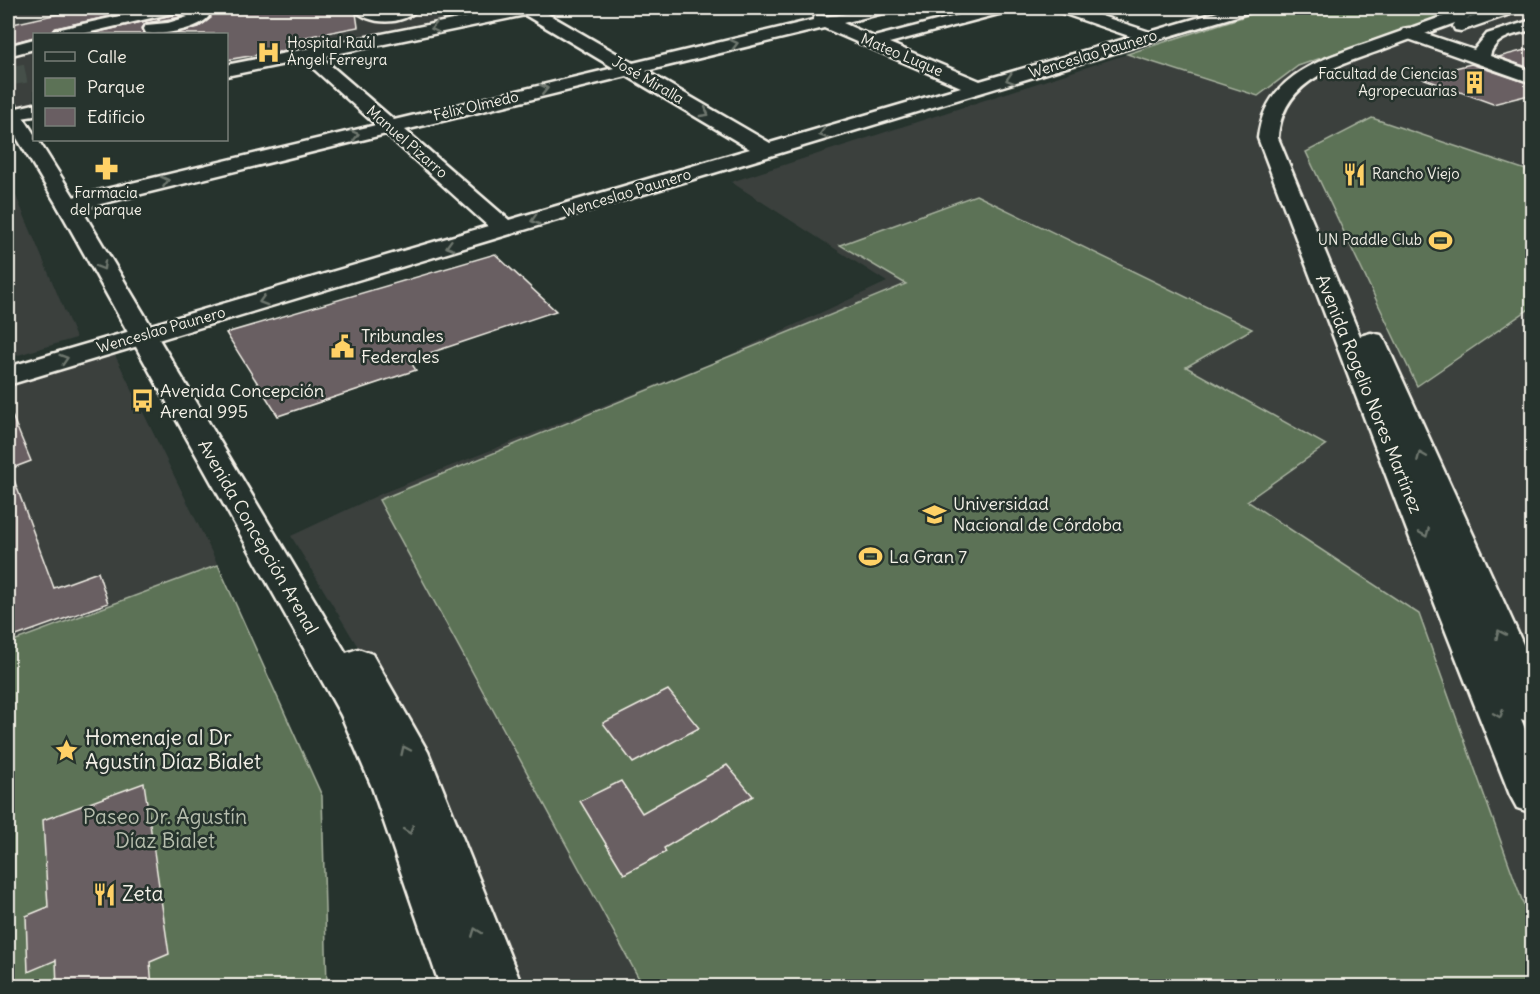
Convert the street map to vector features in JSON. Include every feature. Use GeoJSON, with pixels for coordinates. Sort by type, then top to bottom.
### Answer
{"type":"FeatureCollection","features":[{"type":"Feature","properties":{"kind":"main road"},"geometry":{"type":"LineString","coordinates":[[78,33],[181,8]]}},
{"type":"Feature","properties":{"kind":"main road"},"geometry":{"type":"LineString","coordinates":[[67,33],[181,8],[201,16],[199,19],[169,28],[152,28]]}},
{"type":"Feature","properties":{"kind":"main road"},"geometry":{"type":"LineString","coordinates":[[362,8],[373,14],[384,16],[402,13],[410,8]]}},
{"type":"Feature","properties":{"kind":"main road"},"geometry":{"type":"LineString","coordinates":[[228,70],[531,8]]}},
{"type":"Feature","properties":{"kind":"main road","name":"José Miralla"},"geometry":{"type":"LineString","coordinates":[[531,8],[629,69],[769,151]]}},
{"type":"Feature","properties":{"kind":"main road","name":"Félix Olmedo"},"geometry":{"type":"LineString","coordinates":[[75,203],[885,8]]}},
{"type":"Feature","properties":{"kind":"main road"},"geometry":{"type":"LineString","coordinates":[[873,42],[1004,8]]}},
{"type":"Feature","properties":{"kind":"main road"},"geometry":{"type":"LineString","coordinates":[[1062,8],[1149,37]]}},
{"type":"Feature","properties":{"kind":"main road","name":"Wenceslao Paunero"},"geometry":{"type":"LineString","coordinates":[[8,376],[1247,8]]}},
{"type":"Feature","properties":{"kind":"main road","name":"Avenida Rogelio Nores Martínez"},"geometry":{"type":"LineString","coordinates":[[1480,8],[1328,75],[1310,87],[1293,108],[1289,118],[1287,141],[1289,152],[1460,547],[1533,707]]}},
{"type":"Feature","properties":{"kind":"main road","name":"Avenida Rogelio Nores Martínez"},"geometry":{"type":"LineString","coordinates":[[1513,8],[1318,67],[1303,76],[1289,89],[1273,111],[1269,122],[1268,138],[1444,580],[1533,795]]}},
{"type":"Feature","properties":{"kind":"main road","name":"Mateo Luque"},"geometry":{"type":"LineString","coordinates":[[801,11],[979,88]]}},
{"type":"Feature","properties":{"kind":"main road"},"geometry":{"type":"LineString","coordinates":[[384,16],[403,34]]}},
{"type":"Feature","properties":{"kind":"main road"},"geometry":{"type":"LineString","coordinates":[[1481,57],[1481,49],[1486,42],[1496,36],[1533,25]]}},
{"type":"Feature","properties":{"kind":"main road"},"geometry":{"type":"LineString","coordinates":[[1418,36],[1533,77]]}},
{"type":"Feature","properties":{"kind":"main road"},"geometry":{"type":"LineString","coordinates":[[8,49],[33,43]]}},
{"type":"Feature","properties":{"kind":"main road","name":"Manuel Pizarro"},"geometry":{"type":"LineString","coordinates":[[307,54],[506,229]]}},
{"type":"Feature","properties":{"kind":"main road","name":"Avenida Concepción Arenal"},"geometry":{"type":"LineString","coordinates":[[8,87],[33,134]]}},
{"type":"Feature","properties":{"kind":"main road","name":"Avenida Concepción Arenal"},"geometry":{"type":"LineString","coordinates":[[19,111],[33,130]]}},
{"type":"Feature","properties":{"kind":"main road","name":"Avenida Concepción Arenal"},"geometry":{"type":"LineString","coordinates":[[37,141],[386,712],[411,762],[497,987]]}},
{"type":"Feature","properties":{"kind":"main road","name":"Avenida Concepción Arenal"},"geometry":{"type":"LineString","coordinates":[[41,141],[75,203]]}},
{"type":"Feature","properties":{"kind":"main road","name":"Avenida Concepción Arenal"},"geometry":{"type":"LineString","coordinates":[[153,333],[360,712],[393,787],[465,987]]}},
{"type":"Feature","properties":{"kind":"shaded area"},"geometry":{"type":"Polygon","coordinates":[[[8,8],[146,8],[41,33],[33,33],[33,35],[8,41],[8,8]]]}},
{"type":"Feature","properties":{"kind":"shaded area","name":"Hospital Raúl Ángel Ferreyra"},"geometry":{"type":"Polygon","coordinates":[[[193,8],[499,8],[509,11],[228,69],[228,33],[85,33],[193,8]]]}},
{"type":"Feature","properties":{"kind":"shaded area","name":"La Gran 7"},"geometry":{"type":"Polygon","coordinates":[[[1270,8],[1532,8],[1532,986],[521,986],[431,768],[291,536],[385,492],[721,359],[887,282],[731,182],[1270,8]]]}},
{"type":"Feature","properties":{"kind":"shaded area"},"geometry":{"type":"Polygon","coordinates":[[[33,46],[33,108],[17,112],[8,94],[8,52],[33,46]]]}},
{"type":"Feature","properties":{"kind":"shaded area"},"geometry":{"type":"Polygon","coordinates":[[[8,177],[76,338],[8,358],[8,177]]]}},
{"type":"Feature","properties":{"kind":"shaded area"},"geometry":{"type":"Polygon","coordinates":[[[113,351],[218,565],[8,643],[8,384],[113,351]]]}},
{"type":"Feature","properties":{"kind":"green space"},"geometry":{"type":"Polygon","coordinates":[[[1270,8],[1466,8],[1298,66],[1258,96],[1127,54],[1270,8]]]}},
{"type":"Feature","properties":{"kind":"green space","name":"UN Paddle Club"},"geometry":{"type":"Polygon","coordinates":[[[1372,118],[1532,172],[1532,307],[1417,386],[1306,152],[1372,118]]]}},
{"type":"Feature","properties":{"kind":"green space","name":"La Gran 7"},"geometry":{"type":"Polygon","coordinates":[[[976,195],[1252,329],[1186,367],[1326,445],[1247,501],[1419,614],[1532,928],[1532,986],[643,986],[379,500],[906,284],[840,245],[976,195]]]}},
{"type":"Feature","properties":{"kind":"green space","name":"Paseo Dr. Agustín Díaz Bialet"},"geometry":{"type":"Polygon","coordinates":[[[218,565],[322,796],[327,986],[8,986],[8,643],[218,565]]]}},
{"type":"Feature","properties":{"kind":"building"},"geometry":{"type":"Polygon","coordinates":[[[85,8],[148,8],[56,28],[52,33],[33,33],[33,37],[12,43],[8,36],[8,25],[85,8]]]}},
{"type":"Feature","properties":{"kind":"building"},"geometry":{"type":"Polygon","coordinates":[[[236,8],[352,8],[356,13],[358,27],[301,38],[310,46],[228,60],[228,33],[175,33],[199,27],[211,18],[210,14],[236,8]]]}},
{"type":"Feature","properties":{"kind":"building"},"geometry":{"type":"Polygon","coordinates":[[[176,14],[181,17],[146,23],[142,28],[144,33],[94,33],[176,14]]]}},
{"type":"Feature","properties":{"kind":"building"},"geometry":{"type":"Polygon","coordinates":[[[1533,48],[1533,69],[1498,57],[1533,48]]]}},
{"type":"Feature","properties":{"kind":"building","name":"Facultad de Ciencias Agropecuarias"},"geometry":{"type":"Polygon","coordinates":[[[1471,64],[1533,85],[1533,94],[1493,104],[1419,77],[1471,64]]]}},
{"type":"Feature","properties":{"kind":"building","name":"Tribunales Federales"},"geometry":{"type":"Polygon","coordinates":[[[495,254],[556,311],[409,360],[416,370],[278,416],[226,333],[495,254]]]}},
{"type":"Feature","properties":{"kind":"building"},"geometry":{"type":"Polygon","coordinates":[[[8,406],[31,461],[10,469],[54,588],[98,572],[108,603],[8,639],[8,406]]]}},
{"type":"Feature","properties":{"kind":"building"},"geometry":{"type":"Polygon","coordinates":[[[668,690],[699,728],[633,763],[603,723],[668,690]]]}},
{"type":"Feature","properties":{"kind":"building"},"geometry":{"type":"Polygon","coordinates":[[[727,765],[753,796],[664,848],[666,852],[624,874],[580,801],[621,781],[642,813],[727,765]]]}},
{"type":"Feature","properties":{"kind":"building","name":"Zeta"},"geometry":{"type":"Polygon","coordinates":[[[144,783],[169,954],[150,962],[152,987],[57,987],[56,960],[28,972],[26,916],[48,907],[43,820],[144,783]]]}},
{"type":"Feature","properties":{"kind":"tunnel"},"geometry":{"type":"LineString","coordinates":[[8,77],[33,72]]}},
{"type":"Feature","properties":{"kind":"place","name":"Hospital Raúl Ángel Ferreyra"},"geometry":{"type":"Point","coordinates":[269,52]}},
{"type":"Feature","properties":{"kind":"place","name":"Facultad de Ciencias Agropecuarias"},"geometry":{"type":"Point","coordinates":[1475,83]}},
{"type":"Feature","properties":{"kind":"place","name":"Farmacia del parque"},"geometry":{"type":"Point","coordinates":[106,169]}},
{"type":"Feature","properties":{"kind":"place","name":"Rancho Viejo"},"geometry":{"type":"Point","coordinates":[1354,174]}},
{"type":"Feature","properties":{"kind":"place","name":"UN Paddle Club"},"geometry":{"type":"Point","coordinates":[1440,240]}},
{"type":"Feature","properties":{"kind":"place","name":"Tribunales Federales"},"geometry":{"type":"Point","coordinates":[343,346]}},
{"type":"Feature","properties":{"kind":"place","name":"Avenida Concepción Arenal 995"},"geometry":{"type":"Point","coordinates":[142,401]}},
{"type":"Feature","properties":{"kind":"place","name":"Universidad Nacional de Córdoba"},"geometry":{"type":"Point","coordinates":[935,514]}},
{"type":"Feature","properties":{"kind":"place","name":"La Gran 7"},"geometry":{"type":"Point","coordinates":[871,557]}},
{"type":"Feature","properties":{"kind":"place","name":"Homenaje al Dr Agustín Díaz Bialet"},"geometry":{"type":"Point","coordinates":[67,750]}},
{"type":"Feature","properties":{"kind":"place","name":"Zeta"},"geometry":{"type":"Point","coordinates":[104,894]}}]}
